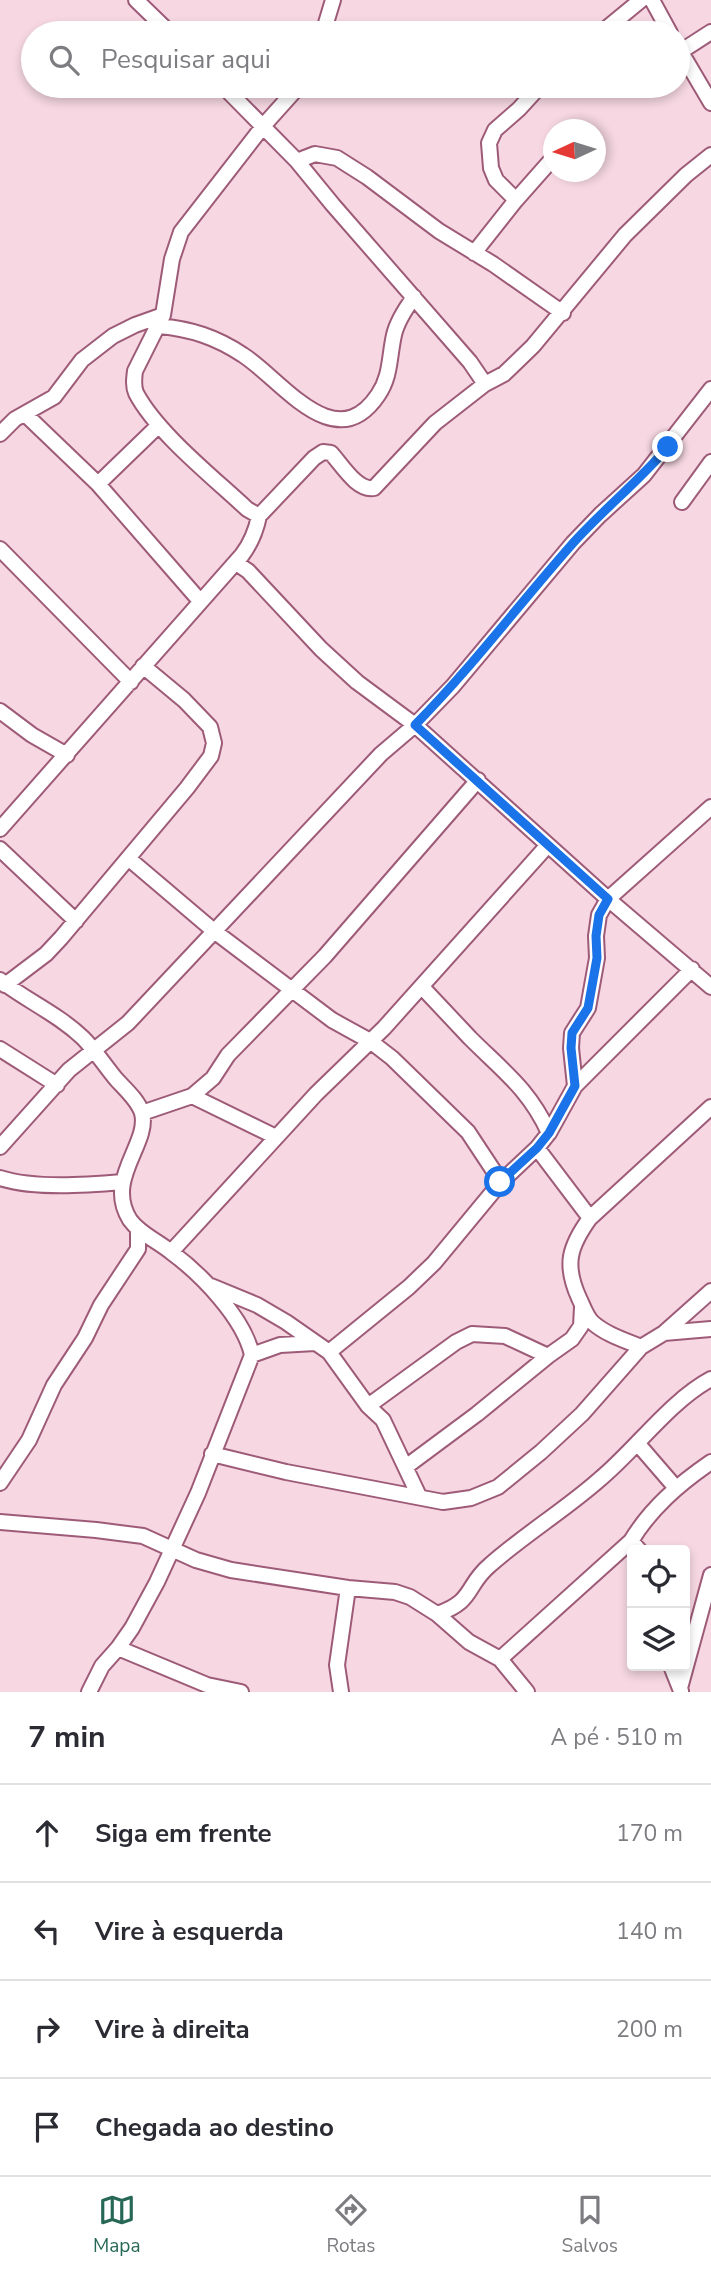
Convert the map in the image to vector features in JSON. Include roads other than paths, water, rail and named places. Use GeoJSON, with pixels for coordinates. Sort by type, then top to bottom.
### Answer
{"type":"FeatureCollection","features":[{"type":"Feature","properties":{"kind":"street"},"geometry":{"type":"LineString","coordinates":[[136,0],[158,21]]}},
{"type":"Feature","properties":{"kind":"street"},"geometry":{"type":"LineString","coordinates":[[326,21],[332,0]]}},
{"type":"Feature","properties":{"kind":"street"},"geometry":{"type":"LineString","coordinates":[[616,21],[641,0]]}},
{"type":"Feature","properties":{"kind":"street"},"geometry":{"type":"LineString","coordinates":[[652,0],[663,21]]}},
{"type":"Feature","properties":{"kind":"street"},"geometry":{"type":"LineString","coordinates":[[690,43],[711,32]]}},
{"type":"Feature","properties":{"kind":"street"},"geometry":{"type":"LineString","coordinates":[[690,68],[711,103]]}},
{"type":"Feature","properties":{"kind":"street"},"geometry":{"type":"LineString","coordinates":[[236,98],[297,161],[470,362],[485,384]]}},
{"type":"Feature","properties":{"kind":"street"},"geometry":{"type":"LineString","coordinates":[[259,516],[247,509],[159,425],[135,392],[133,381],[135,371],[161,320],[172,259],[181,232],[288,98]]}},
{"type":"Feature","properties":{"kind":"street"},"geometry":{"type":"LineString","coordinates":[[516,200],[496,180],[491,168],[489,143],[495,130],[529,98]]}},
{"type":"Feature","properties":{"kind":"street"},"geometry":{"type":"LineString","coordinates":[[297,161],[315,154],[337,158],[367,177],[411,212],[563,313]]}},
{"type":"Feature","properties":{"kind":"street"},"geometry":{"type":"LineString","coordinates":[[0,829],[236,563],[252,542],[259,516],[314,458],[323,452],[331,453],[360,485],[368,489],[374,488],[435,423],[485,384],[504,374],[533,346],[625,235],[685,175],[711,155]]}},
{"type":"Feature","properties":{"kind":"street"},"geometry":{"type":"LineString","coordinates":[[474,253],[543,169]]}},
{"type":"Feature","properties":{"kind":"street"},"geometry":{"type":"LineString","coordinates":[[0,434],[15,419],[54,397],[82,360],[113,336],[135,325],[161,320],[212,336],[253,362],[305,407],[322,417],[345,419],[358,414],[377,397],[389,374],[394,333],[404,311],[414,298]]}},
{"type":"Feature","properties":{"kind":"street"},"geometry":{"type":"LineString","coordinates":[[0,1147],[69,1070],[128,1023],[381,754],[415,725],[453,686],[573,543],[644,475],[711,389]]}},
{"type":"Feature","properties":{"kind":"street"},"geometry":{"type":"LineString","coordinates":[[25,414],[98,484],[200,601]]}},
{"type":"Feature","properties":{"kind":"street"},"geometry":{"type":"LineString","coordinates":[[98,484],[159,425]]}},
{"type":"Feature","properties":{"kind":"street"},"geometry":{"type":"LineString","coordinates":[[682,502],[711,462]]}},
{"type":"Feature","properties":{"kind":"street"},"geometry":{"type":"LineString","coordinates":[[0,549],[131,681]]}},
{"type":"Feature","properties":{"kind":"street"},"geometry":{"type":"LineString","coordinates":[[236,563],[248,571],[321,649],[357,682],[415,725],[608,899],[709,982]]}},
{"type":"Feature","properties":{"kind":"street"},"geometry":{"type":"LineString","coordinates":[[89,1692],[102,1666],[132,1628],[172,1549],[252,1354],[248,1338],[237,1319],[207,1285],[172,1252],[138,1229],[127,1215],[123,1182],[125,1169],[141,1132],[142,1113],[133,1098],[84,1039],[53,1014],[3,983],[46,954],[128,859],[211,756],[214,743],[210,727],[184,700],[143,666]]}},
{"type":"Feature","properties":{"kind":"street"},"geometry":{"type":"LineString","coordinates":[[0,710],[14,723],[67,755]]}},
{"type":"Feature","properties":{"kind":"street"},"geometry":{"type":"LineString","coordinates":[[142,1113],[192,1096],[213,1078],[228,1055],[293,990],[478,780]]}},
{"type":"Feature","properties":{"kind":"street"},"geometry":{"type":"LineString","coordinates":[[575,1086],[572,1033],[588,1008],[597,958],[599,915],[608,899],[711,807]]}},
{"type":"Feature","properties":{"kind":"street"},"geometry":{"type":"LineString","coordinates":[[172,1252],[316,1094],[422,987],[548,845]]}},
{"type":"Feature","properties":{"kind":"street"},"geometry":{"type":"LineString","coordinates":[[0,849],[75,921]]}},
{"type":"Feature","properties":{"kind":"street"},"geometry":{"type":"LineString","coordinates":[[128,859],[214,932],[332,1020],[370,1041],[392,1058],[468,1132],[500,1182]]}},
{"type":"Feature","properties":{"kind":"street"},"geometry":{"type":"LineString","coordinates":[[329,1352],[410,1287],[434,1263],[500,1182],[537,1148],[549,1133],[575,1086],[692,969]]}},
{"type":"Feature","properties":{"kind":"street"},"geometry":{"type":"LineString","coordinates":[[422,987],[520,1086],[538,1110],[549,1133]]}},
{"type":"Feature","properties":{"kind":"street"},"geometry":{"type":"LineString","coordinates":[[0,1049],[57,1085]]}},
{"type":"Feature","properties":{"kind":"street"},"geometry":{"type":"LineString","coordinates":[[192,1096],[276,1138]]}},
{"type":"Feature","properties":{"kind":"street"},"geometry":{"type":"LineString","coordinates":[[641,1347],[606,1332],[591,1320],[571,1281],[569,1263],[575,1239],[590,1218],[711,1107]]}},
{"type":"Feature","properties":{"kind":"street"},"geometry":{"type":"LineString","coordinates":[[537,1148],[590,1218]]}},
{"type":"Feature","properties":{"kind":"street"},"geometry":{"type":"LineString","coordinates":[[0,1178],[22,1184],[43,1185],[123,1182]]}},
{"type":"Feature","properties":{"kind":"street"},"geometry":{"type":"LineString","coordinates":[[3,1473],[29,1440],[54,1385],[138,1249],[138,1229]]}},
{"type":"Feature","properties":{"kind":"street"},"geometry":{"type":"LineString","coordinates":[[138,1249],[157,1242]]}},
{"type":"Feature","properties":{"kind":"street"},"geometry":{"type":"LineString","coordinates":[[207,1285],[257,1305],[329,1352],[368,1406],[383,1420],[419,1496]]}},
{"type":"Feature","properties":{"kind":"street"},"geometry":{"type":"LineString","coordinates":[[212,1454],[286,1472],[443,1502],[486,1493],[522,1469],[582,1414],[641,1347],[664,1333],[711,1291]]}},
{"type":"Feature","properties":{"kind":"street"},"geometry":{"type":"LineString","coordinates":[[407,1466],[572,1339],[581,1326],[583,1305]]}},
{"type":"Feature","properties":{"kind":"street"},"geometry":{"type":"LineString","coordinates":[[664,1333],[711,1329]]}},
{"type":"Feature","properties":{"kind":"street"},"geometry":{"type":"LineString","coordinates":[[368,1406],[456,1342],[472,1334],[505,1336],[548,1356]]}},
{"type":"Feature","properties":{"kind":"street"},"geometry":{"type":"LineString","coordinates":[[252,1354],[280,1345],[315,1343]]}},
{"type":"Feature","properties":{"kind":"street"},"geometry":{"type":"LineString","coordinates":[[436,1614],[454,1608],[466,1598],[487,1567],[600,1479],[690,1391],[711,1379]]}},
{"type":"Feature","properties":{"kind":"street"},"geometry":{"type":"LineString","coordinates":[[638,1444],[676,1488]]}},
{"type":"Feature","properties":{"kind":"street"},"geometry":{"type":"LineString","coordinates":[[635,1545],[641,1524],[676,1488],[711,1462]]}},
{"type":"Feature","properties":{"kind":"street"},"geometry":{"type":"LineString","coordinates":[[0,1522],[143,1536],[196,1560],[231,1570],[348,1588],[395,1592],[410,1597],[436,1614],[469,1642],[500,1660],[527,1692]]}},
{"type":"Feature","properties":{"kind":"street"},"geometry":{"type":"LineString","coordinates":[[500,1660],[627,1553]]}},
{"type":"Feature","properties":{"kind":"street"},"geometry":{"type":"LineString","coordinates":[[680,1690],[711,1575]]}},
{"type":"Feature","properties":{"kind":"street"},"geometry":{"type":"LineString","coordinates":[[341,1692],[337,1665],[348,1588]]}},
{"type":"Feature","properties":{"kind":"street"},"geometry":{"type":"LineString","coordinates":[[118,1648],[207,1685],[241,1692]]}},
{"type":"Feature","properties":{"kind":"street"},"geometry":{"type":"LineString","coordinates":[[673,1671],[680,1690]]}}]}
